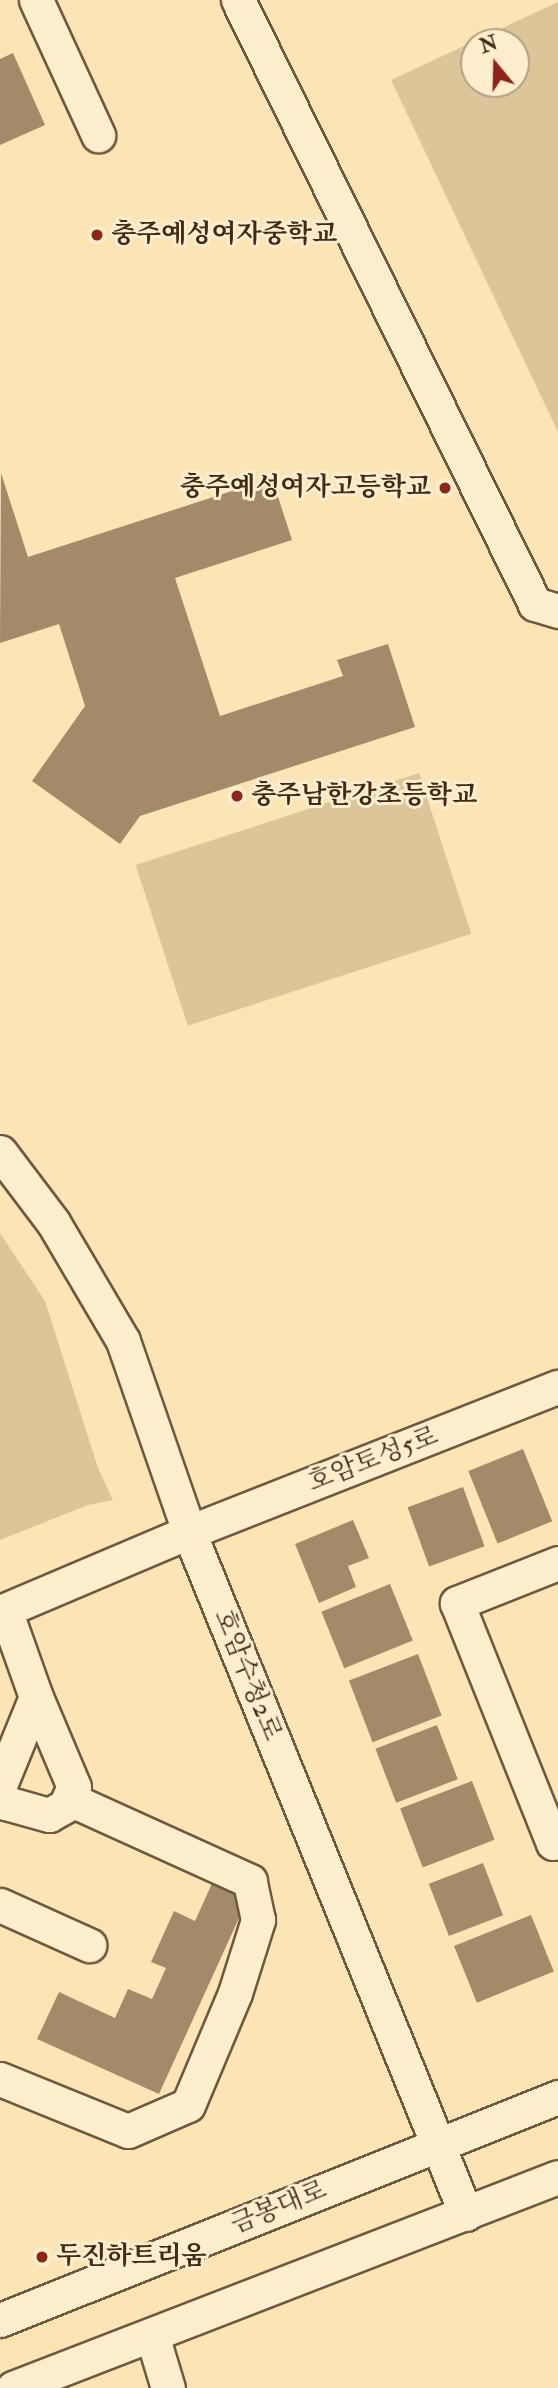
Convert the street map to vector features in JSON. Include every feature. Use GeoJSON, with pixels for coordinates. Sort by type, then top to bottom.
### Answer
{"type":"FeatureCollection","features":[{"type":"Feature","properties":{"kind":"street"},"geometry":{"type":"LineString","coordinates":[[36,0],[98,135]]}},
{"type":"Feature","properties":{"kind":"street"},"geometry":{"type":"LineString","coordinates":[[238,0],[535,604],[558,611]]}},
{"type":"Feature","properties":{"kind":"street","name":"호암수청2로"},"geometry":{"type":"LineString","coordinates":[[0,1152],[53,1222],[123,1341],[189,1532],[467,2214]]}},
{"type":"Feature","properties":{"kind":"street","name":"호암토성5로"},"geometry":{"type":"LineString","coordinates":[[36,1697],[5,1610],[189,1532],[558,1387]]}},
{"type":"Feature","properties":{"kind":"street"},"geometry":{"type":"LineString","coordinates":[[558,1563],[457,1603],[553,1843],[558,1841]]}},
{"type":"Feature","properties":{"kind":"street"},"geometry":{"type":"LineString","coordinates":[[36,1697],[75,1787],[65,1806],[49,1815],[1,1798],[36,1697]]}},
{"type":"Feature","properties":{"kind":"street"},"geometry":{"type":"LineString","coordinates":[[0,2078],[128,2131],[188,2105],[235,1993],[258,1920],[250,1881],[69,1799]]}},
{"type":"Feature","properties":{"kind":"street"},"geometry":{"type":"LineString","coordinates":[[0,1905],[89,1945]]}},
{"type":"Feature","properties":{"kind":"street","name":"금봉대로"},"geometry":{"type":"LineString","coordinates":[[0,2320],[558,2097]]}},
{"type":"Feature","properties":{"kind":"street"},"geometry":{"type":"LineString","coordinates":[[13,2388],[558,2177]]}},
{"type":"Feature","properties":{"kind":"street"},"geometry":{"type":"LineString","coordinates":[[152,2334],[168,2388]]}},
{"type":"Feature","properties":{"kind":"shaded area"},"geometry":{"type":"Polygon","coordinates":[[[558,2],[558,432],[391,80],[460,48],[460,98],[530,98],[530,28],[502,28],[558,2]]]}},
{"type":"Feature","properties":{"kind":"shaded area"},"geometry":{"type":"Polygon","coordinates":[[[419,773],[471,934],[188,1026],[136,865],[419,773]]]}},
{"type":"Feature","properties":{"kind":"shaded area"},"geometry":{"type":"Polygon","coordinates":[[[0,1233],[45,1301],[98,1468],[113,1500],[88,1505],[0,1540],[0,1233]]]}},
{"type":"Feature","properties":{"kind":"building"},"geometry":{"type":"Polygon","coordinates":[[[13,53],[45,125],[0,145],[0,59],[13,53]]]}},
{"type":"Feature","properties":{"kind":"building"},"geometry":{"type":"Polygon","coordinates":[[[1,473],[28,557],[272,478],[292,540],[175,578],[220,716],[343,676],[337,660],[388,644],[415,727],[140,816],[120,844],[32,781],[85,706],[59,624],[0,643],[1,473]]]}},
{"type":"Feature","properties":{"kind":"building"},"geometry":{"type":"Polygon","coordinates":[[[523,1449],[552,1521],[498,1543],[468,1471],[523,1449]]]}},
{"type":"Feature","properties":{"kind":"building"},"geometry":{"type":"Polygon","coordinates":[[[463,1487],[485,1546],[429,1566],[408,1507],[463,1487]]]}},
{"type":"Feature","properties":{"kind":"building"},"geometry":{"type":"Polygon","coordinates":[[[353,1520],[369,1558],[348,1566],[356,1587],[319,1603],[295,1544],[353,1520]]]}},
{"type":"Feature","properties":{"kind":"building"},"geometry":{"type":"Polygon","coordinates":[[[390,1584],[413,1641],[344,1668],[321,1612],[390,1584]]]}},
{"type":"Feature","properties":{"kind":"building"},"geometry":{"type":"Polygon","coordinates":[[[418,1654],[442,1716],[373,1742],[349,1681],[418,1654]]]}},
{"type":"Feature","properties":{"kind":"building"},"geometry":{"type":"Polygon","coordinates":[[[437,1725],[458,1779],[396,1803],[375,1749],[437,1725]]]}},
{"type":"Feature","properties":{"kind":"building"},"geometry":{"type":"Polygon","coordinates":[[[472,1781],[495,1840],[423,1867],[400,1809],[472,1781]]]}},
{"type":"Feature","properties":{"kind":"building"},"geometry":{"type":"Polygon","coordinates":[[[483,1863],[503,1915],[449,1936],[429,1884],[483,1863]]]}},
{"type":"Feature","properties":{"kind":"building"},"geometry":{"type":"Polygon","coordinates":[[[214,1879],[249,1896],[159,2094],[37,2039],[59,1992],[115,2018],[128,1989],[152,1999],[166,1968],[151,1962],[174,1911],[195,1921],[214,1879]]]}},
{"type":"Feature","properties":{"kind":"building"},"geometry":{"type":"Polygon","coordinates":[[[531,1915],[554,1972],[477,2003],[454,1946],[531,1915]]]}},
{"type":"Feature","properties":{"kind":"place","name":"충주예성여자중학교"},"geometry":{"type":"Point","coordinates":[97,235]}},
{"type":"Feature","properties":{"kind":"place","name":"충주예성여자고등학교"},"geometry":{"type":"Point","coordinates":[445,488]}},
{"type":"Feature","properties":{"kind":"place","name":"충주남한강초등학교"},"geometry":{"type":"Point","coordinates":[237,796]}},
{"type":"Feature","properties":{"kind":"place","name":"두진하트리움"},"geometry":{"type":"Point","coordinates":[42,2257]}}]}
